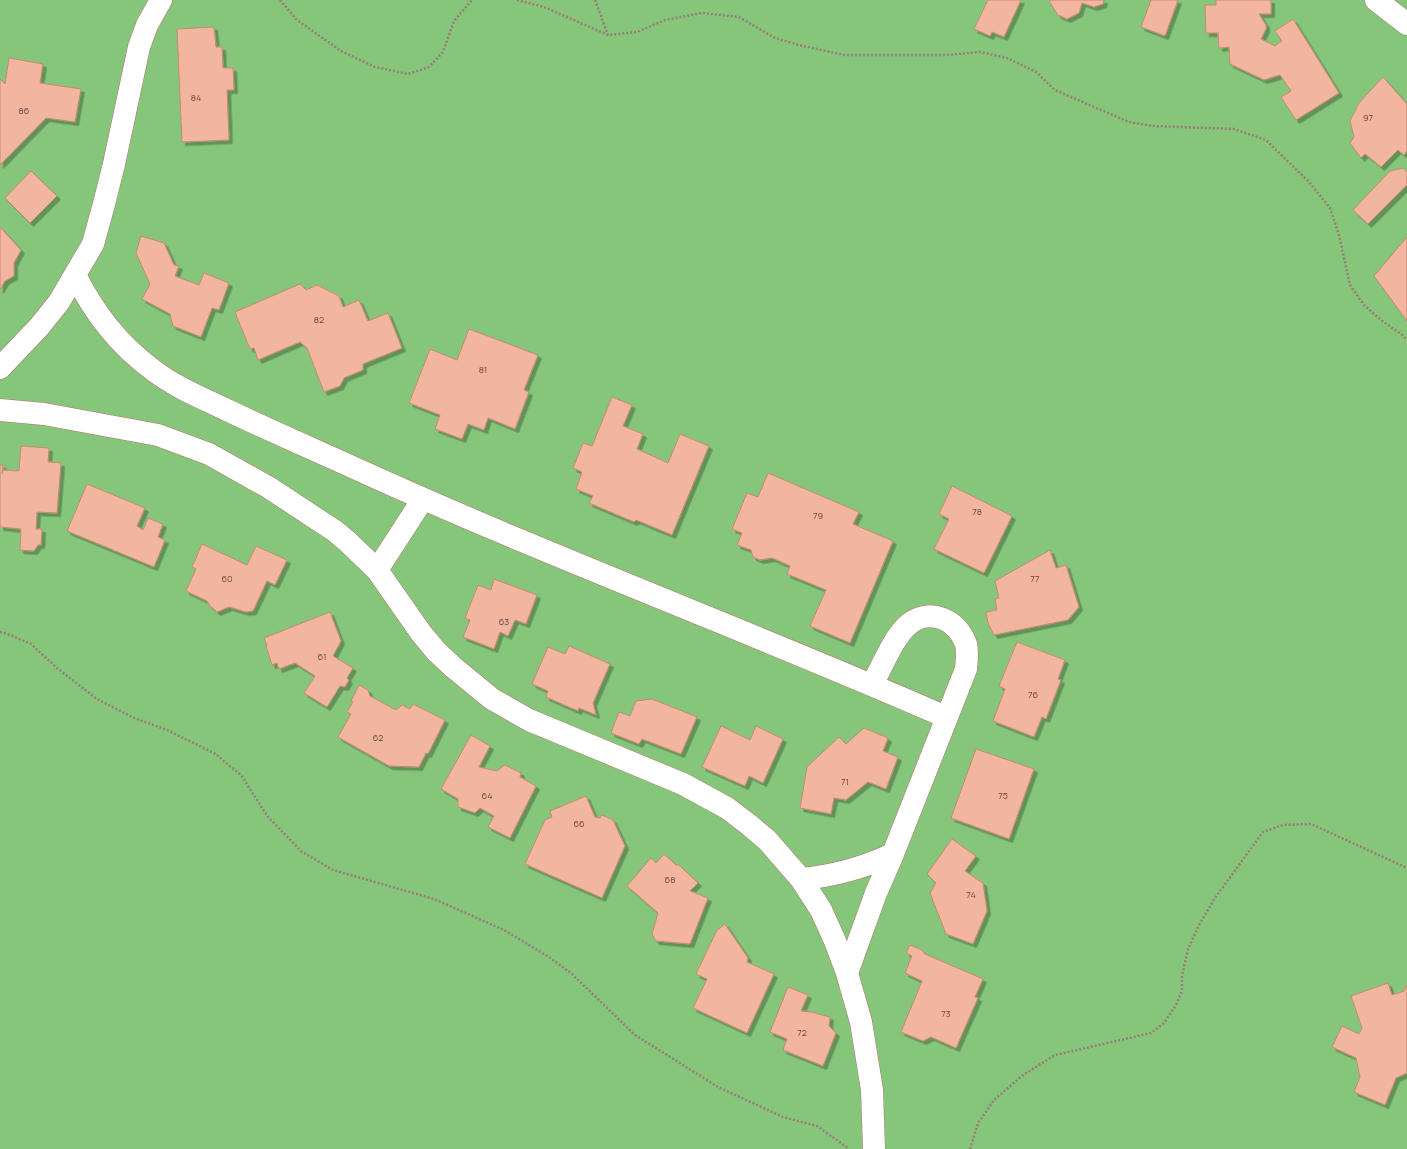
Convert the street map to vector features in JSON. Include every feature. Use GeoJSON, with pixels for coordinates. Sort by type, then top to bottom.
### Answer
{"type":"FeatureCollection","features":[{"type":"Feature","properties":{"kind":"street"},"geometry":{"type":"LineString","coordinates":[[0,368],[39,327],[59,302],[93,244],[106,198],[139,47],[148,24],[161,0]]}},
{"type":"Feature","properties":{"kind":"street"},"geometry":{"type":"LineString","coordinates":[[1376,0],[1407,24]]}},
{"type":"Feature","properties":{"kind":"street"},"geometry":{"type":"LineString","coordinates":[[75,275],[101,320],[123,345],[154,372],[179,387],[423,499],[872,684],[946,717]]}},
{"type":"Feature","properties":{"kind":"street"},"geometry":{"type":"LineString","coordinates":[[0,410],[44,414],[158,435],[209,454],[268,487],[335,531],[348,542],[377,570],[421,633],[436,651],[492,700],[529,720],[683,784],[705,795],[727,808],[767,840],[801,879],[821,910],[847,973],[861,1022],[870,1075],[874,1149]]}},
{"type":"Feature","properties":{"kind":"street"},"geometry":{"type":"LineString","coordinates":[[377,570],[423,499]]}},
{"type":"Feature","properties":{"kind":"street"},"geometry":{"type":"LineString","coordinates":[[847,973],[876,893],[893,854],[966,669],[968,657],[966,646],[961,634],[954,626],[944,619],[933,616],[921,617],[900,632],[872,684]]}},
{"type":"Feature","properties":{"kind":"street"},"geometry":{"type":"LineString","coordinates":[[801,879],[849,871],[869,865],[893,854]]}},
{"type":"Feature","properties":{"kind":"path"},"geometry":{"type":"LineString","coordinates":[[280,0],[297,20],[342,51],[375,67],[408,74],[429,67],[444,52],[454,21],[472,0]]}},
{"type":"Feature","properties":{"kind":"path"},"geometry":{"type":"LineString","coordinates":[[517,0],[544,7],[608,35],[637,32],[665,20],[702,13],[739,17],[775,38],[844,55],[946,55],[980,52],[1007,58],[1036,72],[1055,90],[1129,122],[1153,126],[1234,129],[1266,140],[1309,182],[1330,208],[1339,235],[1350,285],[1364,305],[1380,320],[1401,334],[1407,340]]}},
{"type":"Feature","properties":{"kind":"path"},"geometry":{"type":"LineString","coordinates":[[595,0],[608,35]]}},
{"type":"Feature","properties":{"kind":"path"},"geometry":{"type":"LineString","coordinates":[[0,632],[5,632],[31,644],[57,668],[97,699],[134,718],[167,730],[214,753],[241,775],[268,817],[302,851],[333,870],[434,900],[504,930],[549,956],[572,974],[635,1035],[718,1087],[783,1117],[817,1126],[850,1149]]}},
{"type":"Feature","properties":{"kind":"path"},"geometry":{"type":"LineString","coordinates":[[970,1149],[978,1123],[994,1100],[1023,1075],[1055,1055],[1151,1033],[1164,1023],[1176,1005],[1182,991],[1182,976],[1188,949],[1199,924],[1233,873],[1263,832],[1283,825],[1311,824],[1407,868]]}},
{"type":"Feature","properties":{"kind":"green space"},"geometry":{"type":"Polygon","coordinates":[[[0,0],[1407,0],[1407,1149],[0,1149],[0,0]]]}},
{"type":"Feature","properties":{"kind":"building"},"geometry":{"type":"Polygon","coordinates":[[[988,0],[1021,0],[1004,37],[992,32],[990,36],[974,29],[988,0]]]}},
{"type":"Feature","properties":{"kind":"building"},"geometry":{"type":"Polygon","coordinates":[[[1104,0],[1103,4],[1094,7],[1082,3],[1079,13],[1067,19],[1058,15],[1049,1],[1104,0]]]}},
{"type":"Feature","properties":{"kind":"building"},"geometry":{"type":"Polygon","coordinates":[[[1151,0],[1178,0],[1165,36],[1141,27],[1151,0]]]}},
{"type":"Feature","properties":{"kind":"building"},"geometry":{"type":"Polygon","coordinates":[[[1216,0],[1271,0],[1271,14],[1259,14],[1266,25],[1266,29],[1261,39],[1275,46],[1282,41],[1275,31],[1293,19],[1339,93],[1296,120],[1281,97],[1291,91],[1280,75],[1264,80],[1230,64],[1229,47],[1219,48],[1218,33],[1206,33],[1205,5],[1216,5],[1216,0]]]}},
{"type":"Feature","properties":{"kind":"building"},"geometry":{"type":"Polygon","coordinates":[[[214,27],[216,47],[222,47],[223,68],[233,68],[234,90],[227,90],[229,140],[182,142],[177,29],[214,27]]]}},
{"type":"Feature","properties":{"kind":"building"},"geometry":{"type":"Polygon","coordinates":[[[9,58],[43,64],[40,83],[81,89],[75,122],[46,118],[0,165],[0,79],[5,84],[9,58]]]}},
{"type":"Feature","properties":{"kind":"building"},"geometry":{"type":"Polygon","coordinates":[[[1383,77],[1407,104],[1407,151],[1404,155],[1398,150],[1381,167],[1365,154],[1361,158],[1350,143],[1354,137],[1350,121],[1359,103],[1383,77]]]}},
{"type":"Feature","properties":{"kind":"building"},"geometry":{"type":"Polygon","coordinates":[[[1403,168],[1407,172],[1407,185],[1368,224],[1353,210],[1390,171],[1403,168]]]}},
{"type":"Feature","properties":{"kind":"building"},"geometry":{"type":"Polygon","coordinates":[[[31,171],[57,196],[30,223],[5,198],[31,171]]]}},
{"type":"Feature","properties":{"kind":"building"},"geometry":{"type":"Polygon","coordinates":[[[0,227],[21,250],[14,263],[14,276],[5,281],[0,290],[0,227]]]}},
{"type":"Feature","properties":{"kind":"building"},"geometry":{"type":"Polygon","coordinates":[[[141,236],[164,243],[174,265],[179,266],[175,276],[199,285],[204,273],[229,283],[219,310],[212,308],[201,337],[173,326],[170,314],[142,299],[150,284],[136,253],[141,236]]]}},
{"type":"Feature","properties":{"kind":"building"},"geometry":{"type":"Polygon","coordinates":[[[1407,237],[1407,321],[1374,276],[1407,237]]]}},
{"type":"Feature","properties":{"kind":"building"},"geometry":{"type":"Polygon","coordinates":[[[300,284],[306,290],[317,285],[339,296],[343,307],[359,300],[368,321],[388,313],[402,348],[363,364],[363,370],[344,378],[340,386],[324,392],[307,348],[300,342],[258,360],[254,348],[250,349],[235,312],[300,284]]]}},
{"type":"Feature","properties":{"kind":"building"},"geometry":{"type":"Polygon","coordinates":[[[469,329],[538,355],[524,390],[529,392],[515,429],[488,418],[484,430],[468,424],[462,439],[435,429],[440,415],[409,403],[430,349],[457,360],[469,329]]]}},
{"type":"Feature","properties":{"kind":"building"},"geometry":{"type":"Polygon","coordinates":[[[612,397],[632,405],[623,426],[643,434],[637,449],[668,463],[680,434],[709,446],[672,535],[636,520],[634,522],[589,503],[593,496],[576,489],[582,472],[573,468],[583,443],[592,446],[612,397]]]}},
{"type":"Feature","properties":{"kind":"building"},"geometry":{"type":"Polygon","coordinates":[[[21,446],[49,448],[48,462],[61,463],[57,513],[37,512],[36,529],[42,529],[41,545],[38,545],[34,551],[20,550],[21,529],[0,527],[0,465],[3,465],[2,474],[3,470],[19,471],[21,446]]]}},
{"type":"Feature","properties":{"kind":"building"},"geometry":{"type":"Polygon","coordinates":[[[768,473],[859,512],[853,524],[893,541],[850,643],[810,626],[826,590],[787,574],[790,566],[772,558],[760,560],[753,557],[751,550],[737,545],[742,533],[732,529],[747,493],[758,497],[768,473]]]}},
{"type":"Feature","properties":{"kind":"building"},"geometry":{"type":"Polygon","coordinates":[[[87,484],[145,508],[137,526],[143,530],[148,518],[163,524],[158,537],[165,540],[154,567],[67,531],[87,484]]]}},
{"type":"Feature","properties":{"kind":"building"},"geometry":{"type":"Polygon","coordinates":[[[952,486],[1012,516],[984,573],[934,549],[949,519],[939,514],[952,486]]]}},
{"type":"Feature","properties":{"kind":"building"},"geometry":{"type":"Polygon","coordinates":[[[202,544],[247,565],[256,546],[287,560],[275,585],[267,581],[253,611],[246,612],[229,607],[217,612],[207,601],[186,591],[196,569],[192,567],[202,544]]]}},
{"type":"Feature","properties":{"kind":"building"},"geometry":{"type":"Polygon","coordinates":[[[1050,550],[1056,568],[1066,565],[1079,607],[1068,620],[994,635],[988,623],[986,612],[997,610],[995,599],[999,598],[995,581],[1050,550]]]}},
{"type":"Feature","properties":{"kind":"building"},"geometry":{"type":"Polygon","coordinates":[[[494,579],[537,595],[526,624],[515,620],[508,636],[500,632],[494,649],[463,637],[470,620],[465,618],[478,585],[491,590],[494,579]]]}},
{"type":"Feature","properties":{"kind":"building"},"geometry":{"type":"Polygon","coordinates":[[[330,612],[341,641],[333,656],[353,668],[347,678],[349,680],[345,687],[340,686],[327,707],[304,693],[315,676],[295,663],[279,669],[277,663],[272,665],[264,638],[330,612]]]}},
{"type":"Feature","properties":{"kind":"building"},"geometry":{"type":"Polygon","coordinates":[[[1017,642],[1065,660],[1058,679],[1061,680],[1046,719],[1042,717],[1034,737],[993,721],[1005,689],[999,686],[1017,642]]]}},
{"type":"Feature","properties":{"kind":"building"},"geometry":{"type":"Polygon","coordinates":[[[569,646],[610,664],[593,703],[596,715],[579,708],[578,711],[546,697],[548,691],[532,684],[548,647],[565,654],[569,646]]]}},
{"type":"Feature","properties":{"kind":"building"},"geometry":{"type":"Polygon","coordinates":[[[359,685],[368,690],[370,696],[396,710],[402,705],[410,709],[413,704],[445,720],[428,754],[426,753],[419,767],[389,766],[338,737],[351,714],[347,712],[353,702],[351,701],[359,685]]]}},
{"type":"Feature","properties":{"kind":"building"},"geometry":{"type":"Polygon","coordinates":[[[652,699],[697,717],[681,754],[642,739],[639,744],[611,733],[619,712],[630,716],[636,701],[652,699]]]}},
{"type":"Feature","properties":{"kind":"building"},"geometry":{"type":"Polygon","coordinates":[[[721,726],[750,740],[756,726],[783,739],[763,783],[749,776],[745,786],[702,767],[721,726]]]}},
{"type":"Feature","properties":{"kind":"building"},"geometry":{"type":"Polygon","coordinates":[[[864,728],[888,738],[883,751],[898,757],[886,789],[868,782],[846,800],[834,798],[831,814],[800,808],[807,767],[839,737],[846,744],[864,728]]]}},
{"type":"Feature","properties":{"kind":"building"},"geometry":{"type":"Polygon","coordinates":[[[471,735],[490,746],[479,767],[497,771],[505,765],[521,773],[520,777],[536,786],[510,838],[488,827],[494,816],[480,808],[475,813],[458,807],[458,799],[441,789],[471,735]]]}},
{"type":"Feature","properties":{"kind":"building"},"geometry":{"type":"Polygon","coordinates":[[[976,749],[1034,769],[1009,839],[951,818],[976,749]]]}},
{"type":"Feature","properties":{"kind":"building"},"geometry":{"type":"Polygon","coordinates":[[[586,796],[595,817],[600,818],[602,815],[613,820],[625,846],[602,898],[525,864],[545,820],[552,817],[550,811],[586,796]]]}},
{"type":"Feature","properties":{"kind":"building"},"geometry":{"type":"Polygon","coordinates":[[[952,839],[976,856],[965,871],[983,883],[987,911],[973,944],[946,934],[930,893],[936,883],[927,874],[952,839]]]}},
{"type":"Feature","properties":{"kind":"building"},"geometry":{"type":"Polygon","coordinates":[[[664,854],[676,865],[679,865],[698,883],[690,891],[708,898],[690,944],[656,941],[652,934],[658,913],[627,886],[651,858],[656,863],[664,854]]]}},
{"type":"Feature","properties":{"kind":"building"},"geometry":{"type":"Polygon","coordinates":[[[725,924],[748,958],[747,962],[774,974],[747,1033],[693,1008],[707,979],[696,974],[717,930],[725,924]]]}},
{"type":"Feature","properties":{"kind":"building"},"geometry":{"type":"Polygon","coordinates":[[[910,945],[922,950],[925,954],[983,979],[975,997],[978,998],[956,1048],[931,1037],[923,1041],[901,1032],[922,981],[905,973],[912,956],[906,953],[910,945]]]}},
{"type":"Feature","properties":{"kind":"building"},"geometry":{"type":"Polygon","coordinates":[[[1388,983],[1392,995],[1404,991],[1407,985],[1407,1073],[1396,1078],[1385,1105],[1354,1092],[1360,1077],[1356,1058],[1332,1047],[1342,1026],[1359,1034],[1362,1028],[1351,996],[1388,983]]]}},
{"type":"Feature","properties":{"kind":"building"},"geometry":{"type":"Polygon","coordinates":[[[788,987],[808,995],[801,1011],[830,1017],[829,1026],[836,1033],[823,1066],[783,1050],[787,1039],[770,1032],[788,987]]]}}]}
